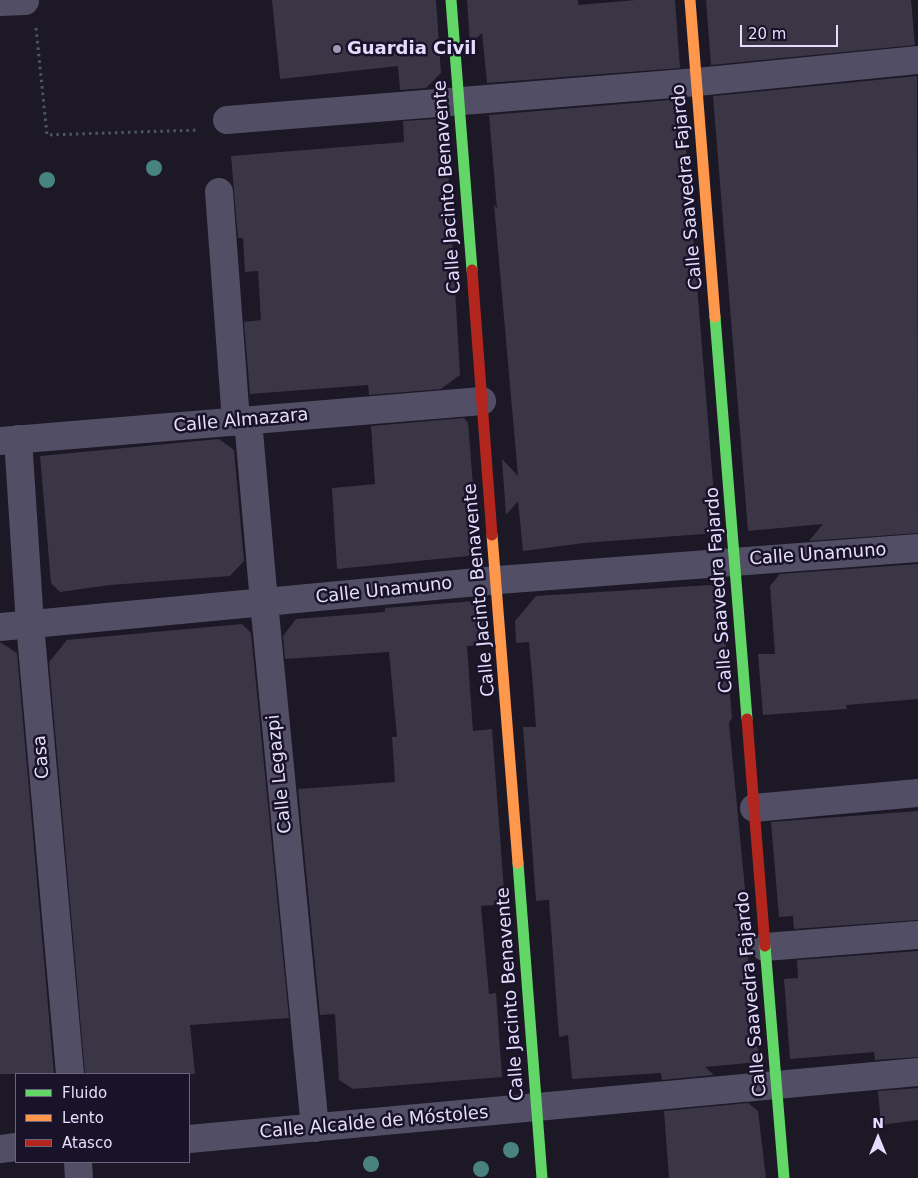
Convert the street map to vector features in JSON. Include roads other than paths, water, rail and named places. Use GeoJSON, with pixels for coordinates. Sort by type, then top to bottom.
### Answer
{"type":"FeatureCollection","features":[{"type":"Feature","properties":{"kind":"street","name":"Calle Jacinto Benavente"},"geometry":{"type":"LineString","coordinates":[[451,0],[498,580],[542,1178]]}},
{"type":"Feature","properties":{"kind":"street","name":"Calle Saavedra Fajardo"},"geometry":{"type":"LineString","coordinates":[[690,0],[784,1178]]}},
{"type":"Feature","properties":{"kind":"street"},"geometry":{"type":"LineString","coordinates":[[227,120],[697,82],[918,60]]}},
{"type":"Feature","properties":{"kind":"street","name":"Calle Legazpi"},"geometry":{"type":"LineString","coordinates":[[219,192],[242,421],[264,602],[315,1128]]}},
{"type":"Feature","properties":{"kind":"street","name":"Calle Almazara"},"geometry":{"type":"LineString","coordinates":[[9,440],[482,401]]}},
{"type":"Feature","properties":{"kind":"street","name":"Casa"},"geometry":{"type":"LineString","coordinates":[[9,440],[30,624],[70,1073]]}},
{"type":"Feature","properties":{"kind":"street","name":"Calle Unamuno"},"geometry":{"type":"LineString","coordinates":[[0,626],[498,580],[918,548]]}},
{"type":"Feature","properties":{"kind":"street"},"geometry":{"type":"LineString","coordinates":[[754,808],[918,793]]}},
{"type":"Feature","properties":{"kind":"street"},"geometry":{"type":"LineString","coordinates":[[765,947],[918,935]]}},
{"type":"Feature","properties":{"kind":"street","name":"Calle Alcalde de Móstoles"},"geometry":{"type":"LineString","coordinates":[[190,1139],[918,1072]]}},
{"type":"Feature","properties":{"kind":"street"},"geometry":{"type":"LineString","coordinates":[[0,1149],[15,1147]]}},
{"type":"Feature","properties":{"kind":"street"},"geometry":{"type":"LineString","coordinates":[[78,1163],[79,1178]]}},
{"type":"Feature","properties":{"kind":"place","name":"Guardia Civil"},"geometry":{"type":"Point","coordinates":[337,49]}}]}
